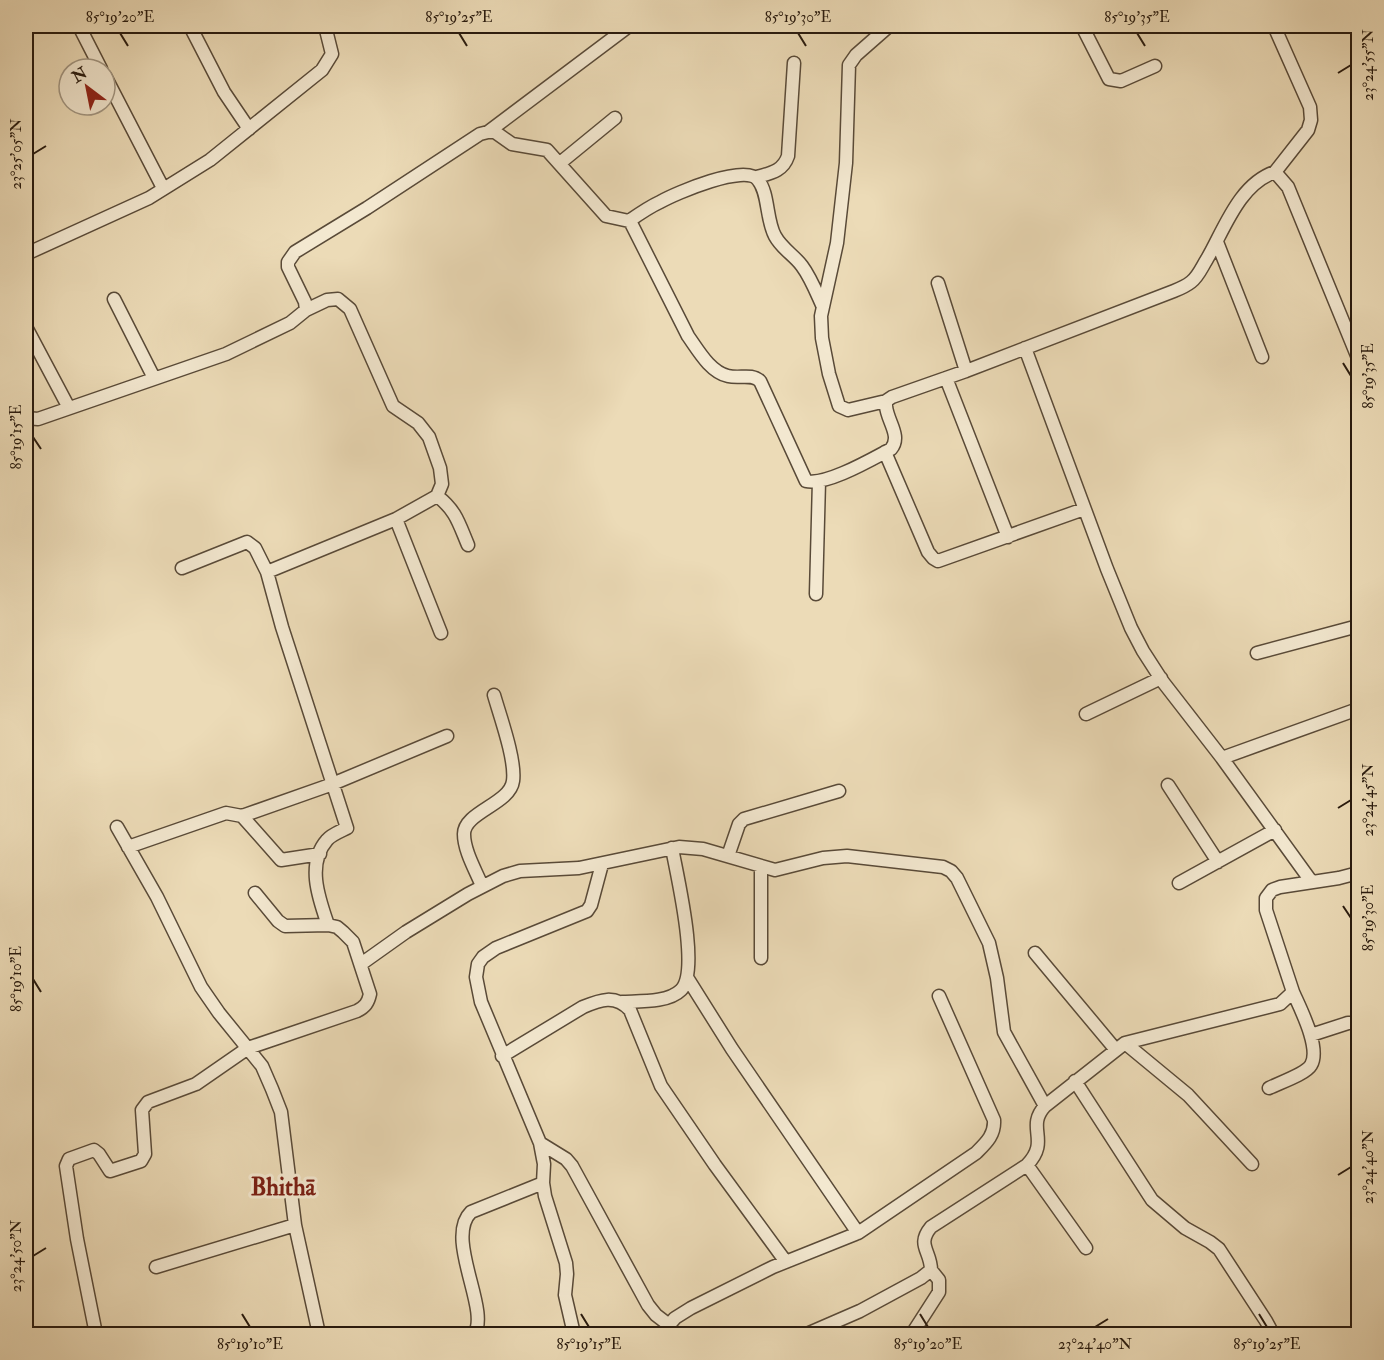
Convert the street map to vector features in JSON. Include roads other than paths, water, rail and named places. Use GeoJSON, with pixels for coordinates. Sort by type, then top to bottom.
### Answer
{"type":"FeatureCollection","features":[{"type":"Feature","properties":{"kind":"street"},"geometry":{"type":"LineString","coordinates":[[79,26],[95,57]]}},
{"type":"Feature","properties":{"kind":"street"},"geometry":{"type":"LineString","coordinates":[[190,26],[224,92],[249,129]]}},
{"type":"Feature","properties":{"kind":"street"},"geometry":{"type":"LineString","coordinates":[[26,254],[149,198],[210,160],[322,70],[332,54],[325,26]]}},
{"type":"Feature","properties":{"kind":"street"},"geometry":{"type":"LineString","coordinates":[[488,132],[629,26]]}},
{"type":"Feature","properties":{"kind":"street"},"geometry":{"type":"LineString","coordinates":[[889,26],[856,55],[849,65],[846,163],[837,243],[821,316],[822,338],[829,374],[839,406],[848,410],[886,401],[899,393],[966,371],[1183,287],[1196,277],[1232,209],[1253,186],[1275,172],[1308,130],[1311,120],[1306,99],[1274,26]]}},
{"type":"Feature","properties":{"kind":"street"},"geometry":{"type":"LineString","coordinates":[[1082,26],[1109,79],[1121,81],[1155,66]]}},
{"type":"Feature","properties":{"kind":"street"},"geometry":{"type":"LineString","coordinates":[[757,177],[779,170],[785,165],[788,156],[794,63]]}},
{"type":"Feature","properties":{"kind":"street"},"geometry":{"type":"LineString","coordinates":[[117,99],[163,188]]}},
{"type":"Feature","properties":{"kind":"street"},"geometry":{"type":"LineString","coordinates":[[560,163],[615,118]]}},
{"type":"Feature","properties":{"kind":"street"},"geometry":{"type":"LineString","coordinates":[[306,310],[305,302],[288,267],[288,262],[296,252],[480,134],[495,132],[518,145],[547,150],[602,213],[621,220],[697,349],[719,373],[729,376],[754,376],[760,381],[806,481],[813,483],[819,481],[885,452],[895,444],[896,437],[886,411],[886,401]]}},
{"type":"Feature","properties":{"kind":"street"},"geometry":{"type":"LineString","coordinates":[[1275,172],[1288,188],[1359,358]]}},
{"type":"Feature","properties":{"kind":"street"},"geometry":{"type":"LineString","coordinates":[[621,220],[696,186],[727,176],[751,174],[757,177],[761,185],[770,228],[783,249],[804,268],[823,307]]}},
{"type":"Feature","properties":{"kind":"street"},"geometry":{"type":"LineString","coordinates":[[1216,242],[1262,357]]}},
{"type":"Feature","properties":{"kind":"street"},"geometry":{"type":"LineString","coordinates":[[938,283],[966,371]]}},
{"type":"Feature","properties":{"kind":"street"},"geometry":{"type":"LineString","coordinates":[[114,299],[154,378]]}},
{"type":"Feature","properties":{"kind":"street"},"geometry":{"type":"LineString","coordinates":[[26,418],[38,419],[226,354],[290,323],[306,310],[327,300],[338,299],[350,309],[393,406],[418,423],[429,437],[435,449],[442,484],[437,496],[396,519],[267,572]]}},
{"type":"Feature","properties":{"kind":"street"},"geometry":{"type":"LineString","coordinates":[[26,327],[69,408]]}},
{"type":"Feature","properties":{"kind":"street"},"geometry":{"type":"LineString","coordinates":[[1024,348],[1131,628],[1161,678],[1311,881]]}},
{"type":"Feature","properties":{"kind":"street"},"geometry":{"type":"LineString","coordinates":[[946,378],[1008,537]]}},
{"type":"Feature","properties":{"kind":"street"},"geometry":{"type":"LineString","coordinates":[[885,452],[928,552],[938,561],[1084,509]]}},
{"type":"Feature","properties":{"kind":"street"},"geometry":{"type":"LineString","coordinates":[[816,594],[819,481]]}},
{"type":"Feature","properties":{"kind":"street"},"geometry":{"type":"LineString","coordinates":[[437,496],[449,504],[468,545]]}},
{"type":"Feature","properties":{"kind":"street"},"geometry":{"type":"LineString","coordinates":[[396,519],[441,633]]}},
{"type":"Feature","properties":{"kind":"street"},"geometry":{"type":"LineString","coordinates":[[182,568],[247,542],[255,548],[267,572],[282,627],[332,783],[342,806],[347,828],[327,839],[317,858],[315,883],[328,925]]}},
{"type":"Feature","properties":{"kind":"street"},"geometry":{"type":"LineString","coordinates":[[1257,653],[1359,626]]}},
{"type":"Feature","properties":{"kind":"street"},"geometry":{"type":"LineString","coordinates":[[1086,714],[1161,678]]}},
{"type":"Feature","properties":{"kind":"street"},"geometry":{"type":"LineString","coordinates":[[482,886],[466,846],[465,827],[508,792],[513,783],[509,750],[494,695]]}},
{"type":"Feature","properties":{"kind":"street"},"geometry":{"type":"LineString","coordinates":[[1222,758],[1359,709]]}},
{"type":"Feature","properties":{"kind":"street"},"geometry":{"type":"LineString","coordinates":[[128,847],[226,813],[242,816],[332,783],[447,736]]}},
{"type":"Feature","properties":{"kind":"street"},"geometry":{"type":"LineString","coordinates":[[1168,785],[1218,862]]}},
{"type":"Feature","properties":{"kind":"street"},"geometry":{"type":"LineString","coordinates":[[728,856],[739,824],[744,819],[839,791]]}},
{"type":"Feature","properties":{"kind":"street"},"geometry":{"type":"LineString","coordinates":[[242,816],[281,860],[320,854]]}},
{"type":"Feature","properties":{"kind":"street"},"geometry":{"type":"LineString","coordinates":[[117,827],[156,897],[201,987],[262,1066],[281,1112],[295,1225],[319,1335]]}},
{"type":"Feature","properties":{"kind":"street"},"geometry":{"type":"LineString","coordinates":[[1179,883],[1275,830]]}},
{"type":"Feature","properties":{"kind":"street"},"geometry":{"type":"LineString","coordinates":[[361,964],[406,932],[482,886],[520,871],[579,868],[672,848],[703,849],[775,870],[823,858],[848,855],[943,867],[957,878],[988,943],[997,978],[1004,1032],[1044,1106]]}},
{"type":"Feature","properties":{"kind":"street"},"geometry":{"type":"LineString","coordinates":[[502,1056],[596,1001],[652,1000],[673,996],[682,990],[688,979],[689,947],[672,848]]}},
{"type":"Feature","properties":{"kind":"street"},"geometry":{"type":"LineString","coordinates":[[574,1335],[565,1295],[566,1263],[543,1184],[544,1164],[540,1143],[481,1002],[476,977],[478,964],[483,957],[496,948],[587,911],[591,905],[602,864]]}},
{"type":"Feature","properties":{"kind":"street"},"geometry":{"type":"LineString","coordinates":[[760,958],[761,867]]}},
{"type":"Feature","properties":{"kind":"street"},"geometry":{"type":"LineString","coordinates":[[1269,1088],[1306,1070],[1311,1065],[1314,1056],[1311,1035],[1293,992],[1266,910],[1266,898],[1272,890],[1280,886],[1357,877]]}},
{"type":"Feature","properties":{"kind":"street"},"geometry":{"type":"LineString","coordinates":[[96,1335],[76,1239],[67,1162],[72,1157],[94,1150],[110,1171],[141,1161],[146,1154],[142,1110],[148,1102],[196,1084],[248,1048],[357,1011],[365,1007],[369,1001],[370,994],[353,942],[337,927],[328,925],[285,926],[278,921],[255,893]]}},
{"type":"Feature","properties":{"kind":"street"},"geometry":{"type":"LineString","coordinates":[[1035,953],[1120,1047],[1170,1078],[1252,1164]]}},
{"type":"Feature","properties":{"kind":"street"},"geometry":{"type":"LineString","coordinates":[[688,979],[732,1049],[858,1233]]}},
{"type":"Feature","properties":{"kind":"street"},"geometry":{"type":"LineString","coordinates":[[912,1335],[939,1292],[939,1280],[931,1270],[931,1263],[923,1243],[924,1235],[931,1227],[1028,1165],[1038,1150],[1037,1117],[1044,1106],[1120,1047],[1148,1036],[1280,1004],[1293,992]]}},
{"type":"Feature","properties":{"kind":"street"},"geometry":{"type":"LineString","coordinates":[[540,1143],[566,1159],[572,1166],[648,1305],[668,1330],[675,1318],[691,1308],[786,1262],[858,1233],[976,1153],[987,1142],[994,1129],[994,1120],[939,996]]}},
{"type":"Feature","properties":{"kind":"street"},"geometry":{"type":"LineString","coordinates":[[622,1002],[630,1010],[661,1086],[786,1262]]}},
{"type":"Feature","properties":{"kind":"street"},"geometry":{"type":"LineString","coordinates":[[1311,1035],[1348,1023],[1359,1023]]}},
{"type":"Feature","properties":{"kind":"street"},"geometry":{"type":"LineString","coordinates":[[1076,1081],[1152,1200],[1185,1228],[1219,1249],[1273,1335]]}},
{"type":"Feature","properties":{"kind":"street"},"geometry":{"type":"LineString","coordinates":[[1028,1165],[1086,1248]]}},
{"type":"Feature","properties":{"kind":"street"},"geometry":{"type":"LineString","coordinates":[[474,1335],[476,1314],[461,1236],[465,1218],[471,1212],[543,1184]]}},
{"type":"Feature","properties":{"kind":"street"},"geometry":{"type":"LineString","coordinates":[[156,1267],[295,1225]]}},
{"type":"Feature","properties":{"kind":"street"},"geometry":{"type":"LineString","coordinates":[[807,1335],[860,1311],[921,1278],[931,1270]]}},
{"type":"Feature","properties":{"kind":"district","name":"Bhithā"},"geometry":{"type":"Point","coordinates":[283,1187]}}]}
